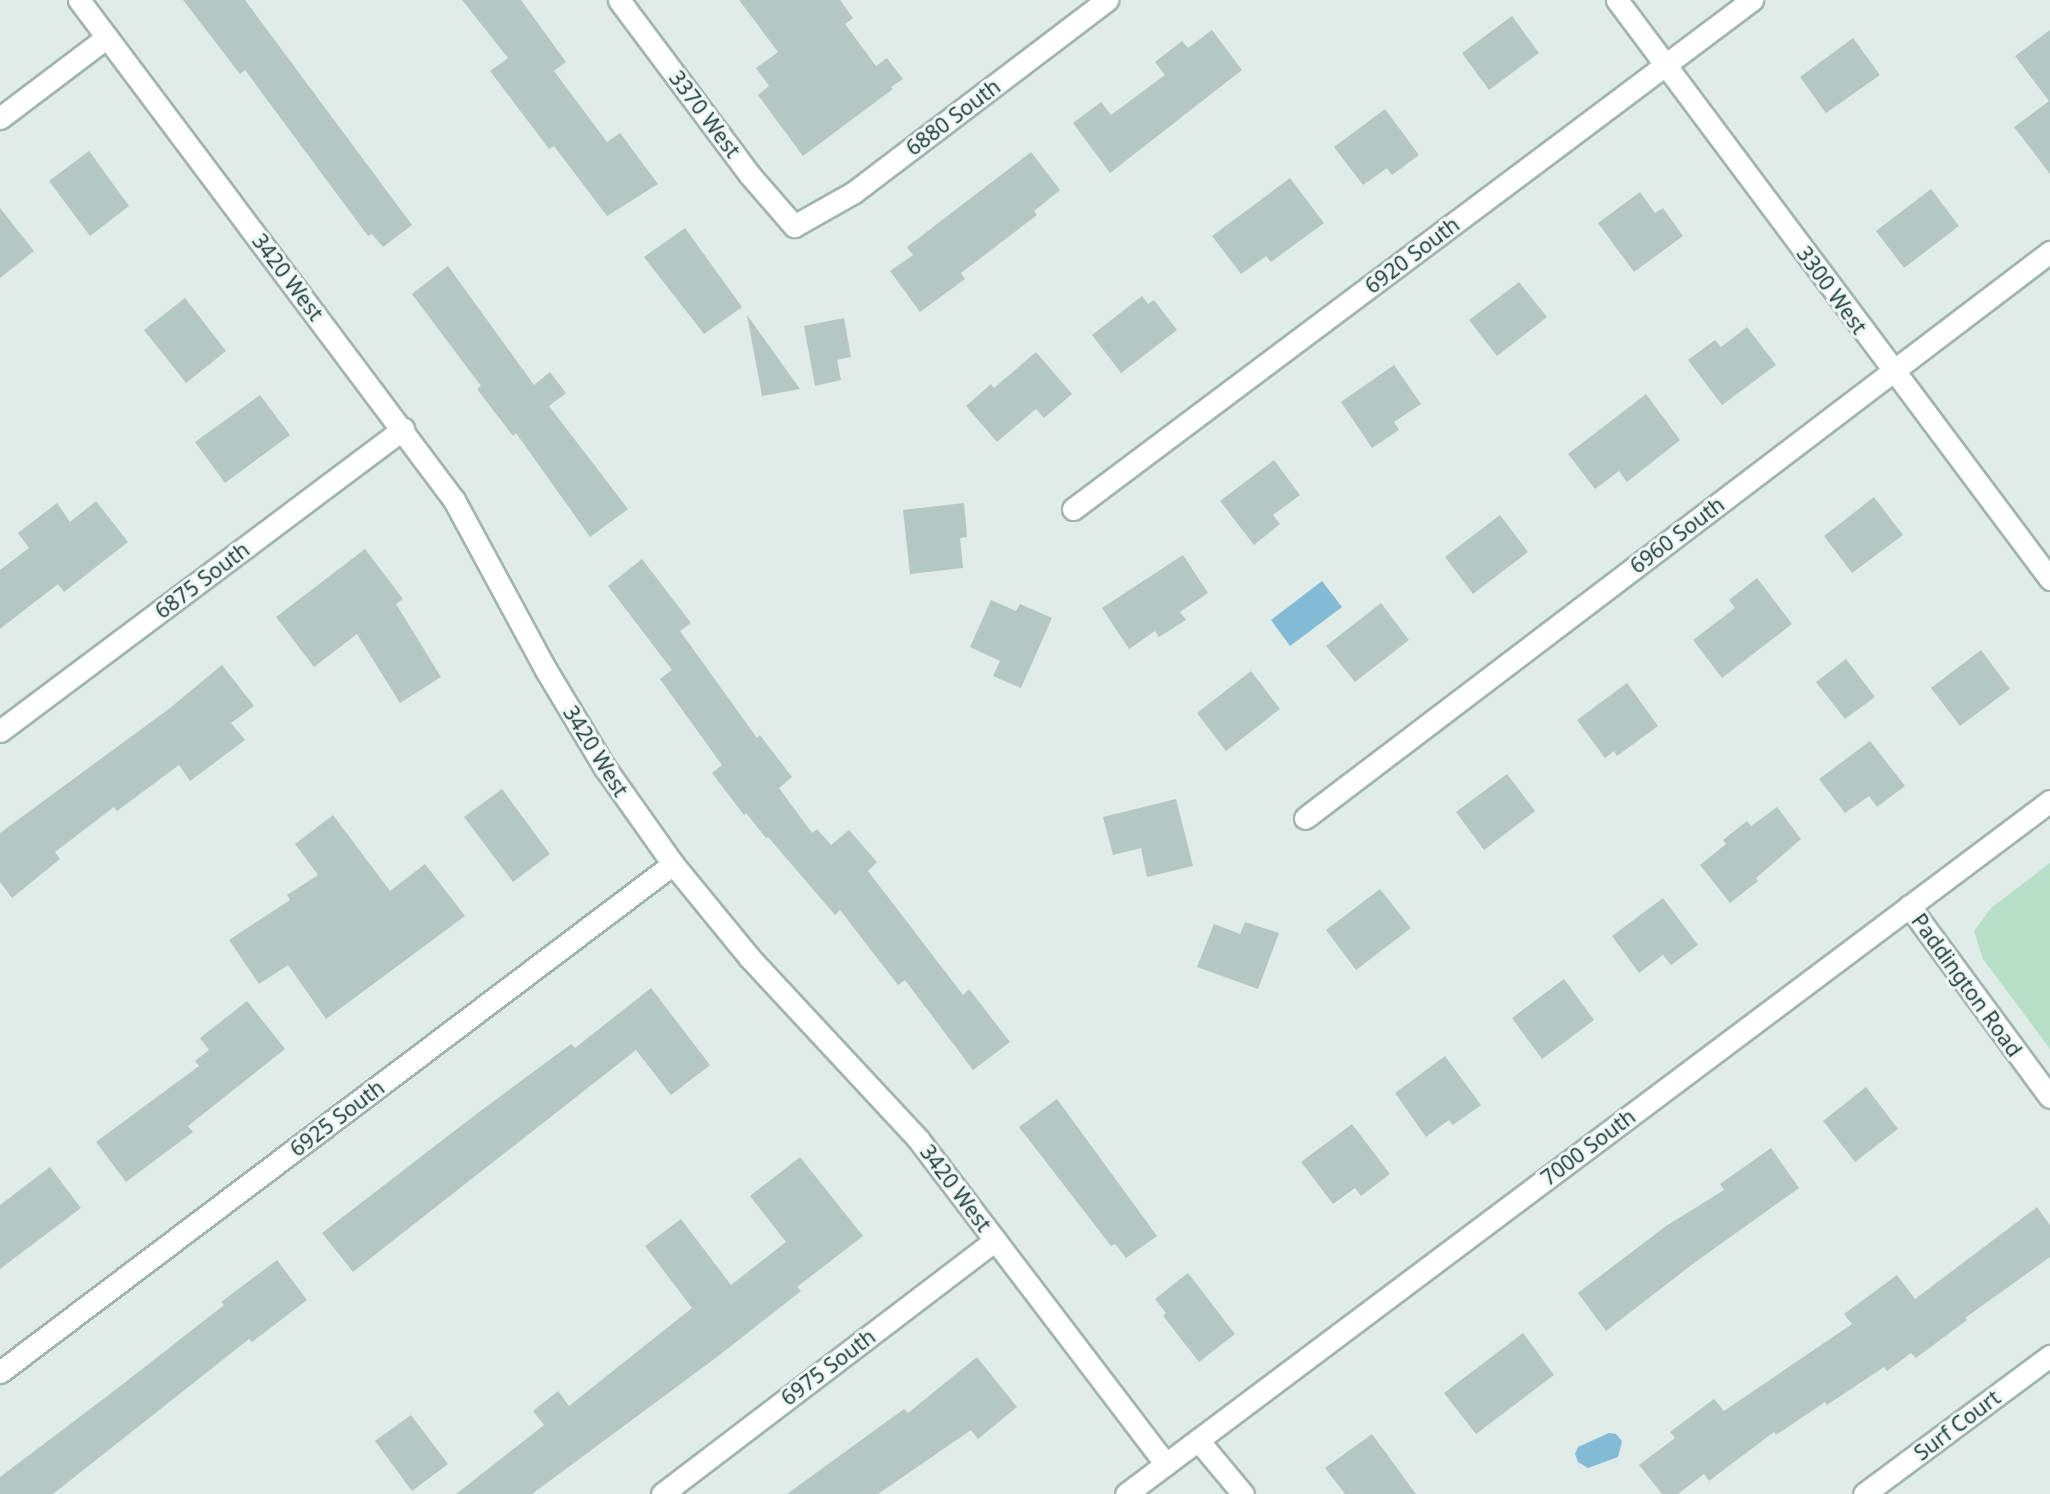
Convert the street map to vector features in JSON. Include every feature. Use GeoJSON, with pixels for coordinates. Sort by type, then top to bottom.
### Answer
{"type":"FeatureCollection","features":[{"type":"Feature","properties":{"kind":"street","name":"3420 West"},"geometry":{"type":"LineString","coordinates":[[79,0],[454,500],[546,670],[605,768],[673,864],[749,957],[918,1139],[1166,1464]]}},
{"type":"Feature","properties":{"kind":"street","name":"3370 West"},"geometry":{"type":"LineString","coordinates":[[619,0],[749,174],[794,226]]}},
{"type":"Feature","properties":{"kind":"street","name":"6880 South"},"geometry":{"type":"LineString","coordinates":[[794,226],[854,192],[1106,0]]}},
{"type":"Feature","properties":{"kind":"street","name":"3300 West"},"geometry":{"type":"LineString","coordinates":[[1617,0],[2050,579]]}},
{"type":"Feature","properties":{"kind":"street","name":"6920 South"},"geometry":{"type":"LineString","coordinates":[[1073,509],[1752,0]]}},
{"type":"Feature","properties":{"kind":"street"},"geometry":{"type":"LineString","coordinates":[[0,118],[107,37]]}},
{"type":"Feature","properties":{"kind":"street","name":"6960 South"},"geometry":{"type":"LineString","coordinates":[[1305,818],[2050,252]]}},
{"type":"Feature","properties":{"kind":"street","name":"6875 South"},"geometry":{"type":"LineString","coordinates":[[0,731],[403,429]]}},
{"type":"Feature","properties":{"kind":"street","name":"7000 South"},"geometry":{"type":"LineString","coordinates":[[1126,1494],[2050,801]]}},
{"type":"Feature","properties":{"kind":"street","name":"6925 South"},"geometry":{"type":"LineString","coordinates":[[0,1372],[673,864]]}},
{"type":"Feature","properties":{"kind":"street","name":"Paddington Road"},"geometry":{"type":"LineString","coordinates":[[1909,906],[2050,1097]]}},
{"type":"Feature","properties":{"kind":"street","name":"6975 South"},"geometry":{"type":"LineString","coordinates":[[662,1494],[995,1240]]}},
{"type":"Feature","properties":{"kind":"street","name":"Surf Court"},"geometry":{"type":"LineString","coordinates":[[1864,1494],[2050,1356]]}},
{"type":"Feature","properties":{"kind":"street"},"geometry":{"type":"LineString","coordinates":[[1198,1440],[1243,1494]]}},
{"type":"Feature","properties":{"kind":"green space"},"geometry":{"type":"Polygon","coordinates":[[[2050,863],[2050,1049],[1983,959],[1974,931],[1991,908],[2050,863]]]}},
{"type":"Feature","properties":{"kind":"water"},"geometry":{"type":"Polygon","coordinates":[[[1322,581],[1342,607],[1290,646],[1271,620],[1322,581]]]}},
{"type":"Feature","properties":{"kind":"water"},"geometry":{"type":"Polygon","coordinates":[[[1609,1433],[1616,1434],[1622,1441],[1618,1457],[1588,1468],[1578,1462],[1575,1454],[1578,1447],[1609,1433]]]}},
{"type":"Feature","properties":{"kind":"building"},"geometry":{"type":"Polygon","coordinates":[[[183,0],[245,0],[412,225],[383,247],[372,234],[368,236],[245,70],[240,74],[183,0]]]}},
{"type":"Feature","properties":{"kind":"building"},"geometry":{"type":"Polygon","coordinates":[[[462,0],[521,0],[566,62],[554,71],[607,142],[620,133],[658,184],[607,216],[554,146],[549,149],[490,71],[508,58],[462,0]]]}},
{"type":"Feature","properties":{"kind":"building"},"geometry":{"type":"Polygon","coordinates":[[[739,0],[840,0],[853,18],[845,24],[876,66],[887,58],[903,79],[803,156],[758,95],[769,86],[756,68],[778,52],[739,0]]]}},
{"type":"Feature","properties":{"kind":"building"},"geometry":{"type":"Polygon","coordinates":[[[1512,16],[1539,53],[1489,90],[1462,53],[1512,16]]]}},
{"type":"Feature","properties":{"kind":"building"},"geometry":{"type":"Polygon","coordinates":[[[1212,30],[1242,70],[1110,173],[1073,123],[1101,102],[1111,115],[1165,75],[1155,62],[1182,41],[1188,48],[1212,30]]]}},
{"type":"Feature","properties":{"kind":"building"},"geometry":{"type":"Polygon","coordinates":[[[2050,30],[2050,174],[2014,127],[2049,101],[2015,56],[2050,30]]]}},
{"type":"Feature","properties":{"kind":"building"},"geometry":{"type":"Polygon","coordinates":[[[1853,38],[1880,75],[1826,113],[1800,77],[1853,38]]]}},
{"type":"Feature","properties":{"kind":"building"},"geometry":{"type":"Polygon","coordinates":[[[1385,109],[1419,155],[1392,175],[1387,168],[1363,185],[1334,147],[1385,109]]]}},
{"type":"Feature","properties":{"kind":"building"},"geometry":{"type":"Polygon","coordinates":[[[89,151],[129,206],[90,236],[49,181],[89,151]]]}},
{"type":"Feature","properties":{"kind":"building"},"geometry":{"type":"Polygon","coordinates":[[[1031,152],[1060,190],[1034,211],[1037,215],[961,273],[965,279],[920,312],[890,271],[913,255],[907,247],[1031,152]]]}},
{"type":"Feature","properties":{"kind":"building"},"geometry":{"type":"Polygon","coordinates":[[[1290,178],[1324,223],[1271,262],[1266,256],[1241,274],[1212,236],[1290,178]]]}},
{"type":"Feature","properties":{"kind":"building"},"geometry":{"type":"Polygon","coordinates":[[[1931,189],[1959,226],[1904,268],[1876,231],[1931,189]]]}},
{"type":"Feature","properties":{"kind":"building"},"geometry":{"type":"Polygon","coordinates":[[[1640,192],[1655,213],[1663,208],[1683,236],[1634,272],[1598,223],[1640,192]]]}},
{"type":"Feature","properties":{"kind":"building"},"geometry":{"type":"Polygon","coordinates":[[[0,208],[34,251],[0,278],[0,208]]]}},
{"type":"Feature","properties":{"kind":"building"},"geometry":{"type":"Polygon","coordinates":[[[685,228],[742,307],[704,334],[644,257],[685,228]]]}},
{"type":"Feature","properties":{"kind":"building"},"geometry":{"type":"Polygon","coordinates":[[[448,266],[534,385],[550,372],[566,393],[549,406],[628,509],[590,537],[516,433],[513,436],[477,389],[481,386],[412,294],[448,266]]]}},
{"type":"Feature","properties":{"kind":"building"},"geometry":{"type":"Polygon","coordinates":[[[1519,282],[1547,317],[1497,356],[1469,320],[1519,282]]]}},
{"type":"Feature","properties":{"kind":"building"},"geometry":{"type":"Polygon","coordinates":[[[1142,296],[1148,304],[1154,300],[1177,330],[1121,373],[1092,335],[1142,296]]]}},
{"type":"Feature","properties":{"kind":"building"},"geometry":{"type":"Polygon","coordinates":[[[185,298],[226,351],[186,383],[144,330],[185,298]]]}},
{"type":"Feature","properties":{"kind":"building"},"geometry":{"type":"Polygon","coordinates":[[[747,315],[800,389],[762,396],[747,315]]]}},
{"type":"Feature","properties":{"kind":"building"},"geometry":{"type":"Polygon","coordinates":[[[844,318],[851,357],[837,360],[841,380],[815,386],[804,326],[844,318]]]}},
{"type":"Feature","properties":{"kind":"building"},"geometry":{"type":"Polygon","coordinates":[[[1747,327],[1776,365],[1722,405],[1688,360],[1715,340],[1721,347],[1747,327]]]}},
{"type":"Feature","properties":{"kind":"building"},"geometry":{"type":"Polygon","coordinates":[[[1036,352],[1072,394],[1044,418],[1036,409],[997,442],[966,406],[991,384],[994,388],[1036,352]]]}},
{"type":"Feature","properties":{"kind":"building"},"geometry":{"type":"Polygon","coordinates":[[[1394,365],[1421,404],[1394,422],[1399,430],[1372,448],[1341,402],[1394,365]]]}},
{"type":"Feature","properties":{"kind":"building"},"geometry":{"type":"Polygon","coordinates":[[[1646,394],[1680,440],[1627,482],[1619,471],[1595,489],[1568,454],[1646,394]]]}},
{"type":"Feature","properties":{"kind":"building"},"geometry":{"type":"Polygon","coordinates":[[[260,395],[290,435],[225,483],[195,442],[260,395]]]}},
{"type":"Feature","properties":{"kind":"building"},"geometry":{"type":"Polygon","coordinates":[[[1274,460],[1300,495],[1273,515],[1280,524],[1254,545],[1220,501],[1274,460]]]}},
{"type":"Feature","properties":{"kind":"building"},"geometry":{"type":"Polygon","coordinates":[[[1874,497],[1903,535],[1852,573],[1824,536],[1874,497]]]}},
{"type":"Feature","properties":{"kind":"building"},"geometry":{"type":"Polygon","coordinates":[[[96,501],[128,542],[64,592],[58,584],[0,629],[0,570],[29,548],[18,533],[57,503],[70,522],[96,501]]]}},
{"type":"Feature","properties":{"kind":"building"},"geometry":{"type":"Polygon","coordinates":[[[964,503],[967,537],[960,538],[963,568],[910,574],[903,510],[964,503]]]}},
{"type":"Feature","properties":{"kind":"building"},"geometry":{"type":"Polygon","coordinates":[[[1500,515],[1528,552],[1473,594],[1445,557],[1500,515]]]}},
{"type":"Feature","properties":{"kind":"building"},"geometry":{"type":"Polygon","coordinates":[[[365,549],[403,599],[396,604],[441,677],[400,703],[357,634],[314,667],[276,617],[365,549]]]}},
{"type":"Feature","properties":{"kind":"building"},"geometry":{"type":"Polygon","coordinates":[[[1183,555],[1208,593],[1180,612],[1186,620],[1159,637],[1155,631],[1129,649],[1102,608],[1183,555]]]}},
{"type":"Feature","properties":{"kind":"building"},"geometry":{"type":"Polygon","coordinates":[[[642,559],[691,623],[680,631],[757,738],[760,735],[792,777],[779,788],[812,833],[817,829],[831,845],[849,830],[877,862],[868,871],[963,995],[969,989],[1010,1042],[973,1070],[905,980],[898,985],[840,910],[835,915],[768,837],[766,838],[746,813],[744,815],[712,773],[722,765],[660,679],[672,670],[608,586],[642,559]]]}},
{"type":"Feature","properties":{"kind":"building"},"geometry":{"type":"Polygon","coordinates":[[[1757,578],[1792,624],[1722,678],[1693,640],[1735,608],[1729,600],[1757,578]]]}},
{"type":"Feature","properties":{"kind":"building"},"geometry":{"type":"Polygon","coordinates":[[[991,600],[1016,611],[1020,604],[1052,618],[1021,688],[993,676],[1000,661],[970,647],[991,600]]]}},
{"type":"Feature","properties":{"kind":"building"},"geometry":{"type":"Polygon","coordinates":[[[1381,603],[1409,640],[1355,682],[1326,646],[1381,603]]]}},
{"type":"Feature","properties":{"kind":"building"},"geometry":{"type":"Polygon","coordinates":[[[1981,650],[2010,689],[1960,726],[1931,688],[1981,650]]]}},
{"type":"Feature","properties":{"kind":"building"},"geometry":{"type":"Polygon","coordinates":[[[1846,659],[1875,697],[1845,719],[1816,682],[1846,659]]]}},
{"type":"Feature","properties":{"kind":"building"},"geometry":{"type":"Polygon","coordinates":[[[222,665],[254,706],[231,723],[245,740],[190,781],[179,765],[117,811],[114,807],[55,852],[60,859],[12,898],[0,882],[0,833],[170,708],[222,665]]]}},
{"type":"Feature","properties":{"kind":"building"},"geometry":{"type":"Polygon","coordinates":[[[1251,671],[1280,709],[1226,751],[1197,713],[1251,671]]]}},
{"type":"Feature","properties":{"kind":"building"},"geometry":{"type":"Polygon","coordinates":[[[1627,683],[1658,726],[1617,756],[1614,751],[1605,758],[1577,720],[1627,683]]]}},
{"type":"Feature","properties":{"kind":"building"},"geometry":{"type":"Polygon","coordinates":[[[1870,741],[1905,786],[1877,807],[1869,796],[1845,813],[1819,779],[1870,741]]]}},
{"type":"Feature","properties":{"kind":"building"},"geometry":{"type":"Polygon","coordinates":[[[1507,774],[1535,811],[1484,850],[1456,812],[1507,774]]]}},
{"type":"Feature","properties":{"kind":"building"},"geometry":{"type":"Polygon","coordinates":[[[502,789],[550,854],[513,882],[464,817],[502,789]]]}},
{"type":"Feature","properties":{"kind":"building"},"geometry":{"type":"Polygon","coordinates":[[[1176,799],[1193,866],[1147,877],[1141,848],[1113,855],[1103,817],[1176,799]]]}},
{"type":"Feature","properties":{"kind":"building"},"geometry":{"type":"Polygon","coordinates":[[[1777,807],[1801,839],[1756,878],[1758,881],[1730,903],[1700,865],[1726,844],[1723,840],[1747,821],[1751,826],[1777,807]]]}},
{"type":"Feature","properties":{"kind":"building"},"geometry":{"type":"Polygon","coordinates":[[[333,815],[390,891],[425,864],[465,916],[326,1019],[288,965],[259,984],[229,940],[290,900],[287,895],[318,875],[295,844],[333,815]]]}},
{"type":"Feature","properties":{"kind":"building"},"geometry":{"type":"Polygon","coordinates":[[[1380,889],[1411,928],[1356,970],[1326,930],[1380,889]]]}},
{"type":"Feature","properties":{"kind":"building"},"geometry":{"type":"Polygon","coordinates":[[[1663,898],[1698,945],[1671,965],[1663,955],[1639,973],[1612,936],[1663,898]]]}},
{"type":"Feature","properties":{"kind":"building"},"geometry":{"type":"Polygon","coordinates":[[[1245,922],[1279,933],[1258,989],[1197,967],[1214,924],[1240,934],[1245,922]]]}},
{"type":"Feature","properties":{"kind":"building"},"geometry":{"type":"Polygon","coordinates":[[[1564,979],[1594,1020],[1542,1059],[1512,1018],[1564,979]]]}},
{"type":"Feature","properties":{"kind":"building"},"geometry":{"type":"Polygon","coordinates":[[[651,988],[710,1065],[671,1095],[636,1050],[353,1272],[322,1233],[479,1112],[571,1044],[575,1048],[651,988]]]}},
{"type":"Feature","properties":{"kind":"building"},"geometry":{"type":"Polygon","coordinates":[[[247,1001],[285,1049],[188,1126],[193,1132],[126,1182],[96,1142],[199,1066],[195,1061],[209,1050],[200,1038],[247,1001]]]}},
{"type":"Feature","properties":{"kind":"building"},"geometry":{"type":"Polygon","coordinates":[[[1445,1056],[1481,1105],[1453,1125],[1449,1120],[1426,1137],[1395,1093],[1445,1056]]]}},
{"type":"Feature","properties":{"kind":"building"},"geometry":{"type":"Polygon","coordinates":[[[1866,1087],[1898,1129],[1855,1162],[1823,1121],[1866,1087]]]}},
{"type":"Feature","properties":{"kind":"building"},"geometry":{"type":"Polygon","coordinates":[[[1057,1099],[1157,1236],[1126,1258],[1115,1244],[1111,1246],[1019,1127],[1057,1099]]]}},
{"type":"Feature","properties":{"kind":"building"},"geometry":{"type":"Polygon","coordinates":[[[1352,1124],[1390,1174],[1361,1196],[1355,1188],[1333,1204],[1301,1162],[1352,1124]]]}},
{"type":"Feature","properties":{"kind":"building"},"geometry":{"type":"Polygon","coordinates":[[[1771,1148],[1799,1188],[1694,1263],[1606,1331],[1578,1293],[1666,1226],[1724,1190],[1720,1184],[1771,1148]]]}},
{"type":"Feature","properties":{"kind":"building"},"geometry":{"type":"Polygon","coordinates":[[[800,1157],[863,1236],[797,1287],[801,1291],[717,1357],[532,1494],[456,1494],[544,1425],[533,1411],[558,1391],[569,1406],[692,1308],[645,1246],[681,1219],[731,1285],[786,1242],[750,1196],[800,1157]]]}},
{"type":"Feature","properties":{"kind":"building"},"geometry":{"type":"Polygon","coordinates":[[[50,1167],[81,1208],[0,1269],[0,1205],[50,1167]]]}},
{"type":"Feature","properties":{"kind":"building"},"geometry":{"type":"Polygon","coordinates":[[[2037,1207],[2050,1225],[2050,1257],[1965,1318],[1967,1320],[1916,1358],[1911,1353],[1887,1371],[1884,1367],[1827,1405],[1825,1402],[1776,1435],[1774,1432],[1709,1481],[1704,1474],[1678,1494],[1662,1494],[1639,1465],[1675,1438],[1670,1432],[1714,1399],[1724,1411],[1852,1324],[1844,1314],[1897,1275],[1915,1299],[2037,1207]]]}},
{"type":"Feature","properties":{"kind":"building"},"geometry":{"type":"Polygon","coordinates":[[[277,1260],[307,1300],[252,1342],[249,1339],[53,1494],[0,1494],[0,1477],[224,1305],[221,1302],[277,1260]]]}},
{"type":"Feature","properties":{"kind":"building"},"geometry":{"type":"Polygon","coordinates":[[[1188,1273],[1235,1334],[1199,1362],[1163,1316],[1166,1313],[1155,1299],[1188,1273]]]}},
{"type":"Feature","properties":{"kind":"building"},"geometry":{"type":"Polygon","coordinates":[[[1523,1333],[1554,1375],[1476,1434],[1444,1393],[1523,1333]]]}},
{"type":"Feature","properties":{"kind":"building"},"geometry":{"type":"Polygon","coordinates":[[[977,1357],[1017,1407],[978,1439],[971,1430],[878,1494],[787,1494],[904,1409],[908,1413],[977,1357]]]}},
{"type":"Feature","properties":{"kind":"building"},"geometry":{"type":"Polygon","coordinates":[[[411,1415],[448,1464],[412,1491],[375,1441],[411,1415]]]}},
{"type":"Feature","properties":{"kind":"building"},"geometry":{"type":"Polygon","coordinates":[[[1372,1434],[1416,1494],[1345,1494],[1325,1468],[1372,1434]]]}}]}
